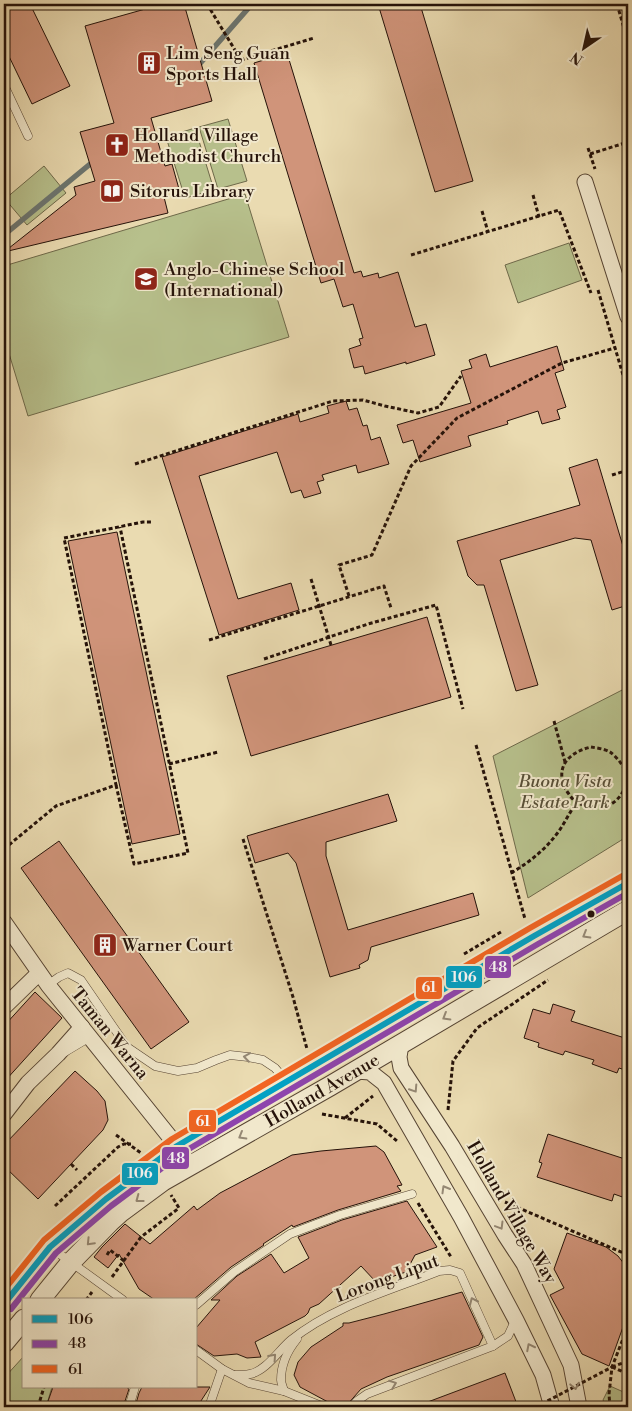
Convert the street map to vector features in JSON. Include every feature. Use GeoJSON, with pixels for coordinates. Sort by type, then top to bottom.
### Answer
{"type":"FeatureCollection","features":[{"type":"Feature","properties":{"kind":"street"},"geometry":{"type":"LineString","coordinates":[[585,182],[628,317]]}},
{"type":"Feature","properties":{"kind":"street","name":"Holland Avenue"},"geometry":{"type":"LineString","coordinates":[[4,1304],[50,1247],[106,1200],[177,1146],[534,936],[628,883]]}},
{"type":"Feature","properties":{"kind":"street","name":"Holland Avenue"},"geometry":{"type":"LineString","coordinates":[[42,1298],[70,1263],[121,1212],[162,1181],[356,1071],[628,910]]}},
{"type":"Feature","properties":{"kind":"street","name":"Taman Warna"},"geometry":{"type":"LineString","coordinates":[[4,922],[48,986],[116,1069],[190,1165]]}},
{"type":"Feature","properties":{"kind":"street"},"geometry":{"type":"LineString","coordinates":[[4,1007],[39,973]]}},
{"type":"Feature","properties":{"kind":"street"},"geometry":{"type":"LineString","coordinates":[[4,1114],[28,1083],[58,1054],[86,1032]]}},
{"type":"Feature","properties":{"kind":"street","name":"Holland Village Way"},"geometry":{"type":"LineString","coordinates":[[401,1044],[399,1057],[401,1068],[452,1146],[524,1264],[571,1365],[579,1407]]}},
{"type":"Feature","properties":{"kind":"street"},"geometry":{"type":"LineString","coordinates":[[356,1071],[370,1072],[384,1083],[461,1217],[516,1320],[543,1375],[552,1407]]}},
{"type":"Feature","properties":{"kind":"street"},"geometry":{"type":"LineString","coordinates":[[4,1344],[22,1322]]}},
{"type":"Feature","properties":{"kind":"lane"},"geometry":{"type":"LineString","coordinates":[[4,86],[28,136]]}},
{"type":"Feature","properties":{"kind":"lane"},"geometry":{"type":"LineString","coordinates":[[48,986],[59,977],[68,973],[80,980],[127,1047],[155,1066],[178,1071],[197,1068],[230,1055],[248,1057],[263,1060],[275,1068],[287,1082]]}},
{"type":"Feature","properties":{"kind":"lane"},"geometry":{"type":"LineString","coordinates":[[198,1303],[234,1272],[290,1234],[340,1215],[412,1194]]}},
{"type":"Feature","properties":{"kind":"lane"},"geometry":{"type":"LineString","coordinates":[[50,1247],[120,1298]]}},
{"type":"Feature","properties":{"kind":"lane","name":"Lorong Liput"},"geometry":{"type":"LineString","coordinates":[[235,1375],[252,1374],[261,1369],[281,1348],[308,1329],[349,1306],[439,1271],[450,1270],[460,1272],[493,1346]]}},
{"type":"Feature","properties":{"kind":"lane"},"geometry":{"type":"LineString","coordinates":[[351,1407],[367,1394],[493,1346],[508,1336],[516,1320]]}},
{"type":"Feature","properties":{"kind":"lane","name":"Lorong Liput"},"geometry":{"type":"LineString","coordinates":[[284,1391],[280,1381],[287,1354],[298,1337],[308,1329]]}},
{"type":"Feature","properties":{"kind":"lane"},"geometry":{"type":"LineString","coordinates":[[198,1351],[222,1369],[249,1383],[284,1391],[324,1407]]}},
{"type":"Feature","properties":{"kind":"lane"},"geometry":{"type":"LineString","coordinates":[[209,1407],[222,1369]]}},
{"type":"Feature","properties":{"kind":"lane"},"geometry":{"type":"LineString","coordinates":[[128,1407],[135,1388]]}},
{"type":"Feature","properties":{"kind":"path"},"geometry":{"type":"LineString","coordinates":[[208,4],[241,60],[314,38]]}},
{"type":"Feature","properties":{"kind":"path"},"geometry":{"type":"LineString","coordinates":[[617,4],[628,42]]}},
{"type":"Feature","properties":{"kind":"path"},"geometry":{"type":"LineString","coordinates":[[590,154],[628,142]]}},
{"type":"Feature","properties":{"kind":"path"},"geometry":{"type":"LineString","coordinates":[[533,195],[539,217]]}},
{"type":"Feature","properties":{"kind":"path"},"geometry":{"type":"LineString","coordinates":[[411,255],[559,210],[591,293]]}},
{"type":"Feature","properties":{"kind":"path"},"geometry":{"type":"LineString","coordinates":[[482,211],[488,232]]}},
{"type":"Feature","properties":{"kind":"path"},"geometry":{"type":"LineString","coordinates":[[598,290],[628,392]]}},
{"type":"Feature","properties":{"kind":"path"},"geometry":{"type":"LineString","coordinates":[[350,596],[339,565],[372,555],[411,466],[458,418],[562,363],[615,348]]}},
{"type":"Feature","properties":{"kind":"path"},"geometry":{"type":"LineString","coordinates":[[135,464],[333,401],[363,400],[418,413],[439,407],[461,376]]}},
{"type":"Feature","properties":{"kind":"path"},"geometry":{"type":"LineString","coordinates":[[612,475],[628,470]]}},
{"type":"Feature","properties":{"kind":"path"},"geometry":{"type":"LineString","coordinates":[[120,527],[188,853],[134,864],[64,538],[120,527],[152,522]]}},
{"type":"Feature","properties":{"kind":"path"},"geometry":{"type":"LineString","coordinates":[[311,579],[331,645]]}},
{"type":"Feature","properties":{"kind":"path"},"geometry":{"type":"LineString","coordinates":[[209,640],[384,586],[392,608]]}},
{"type":"Feature","properties":{"kind":"path"},"geometry":{"type":"LineString","coordinates":[[264,659],[368,624],[436,605],[463,709]]}},
{"type":"Feature","properties":{"kind":"path"},"geometry":{"type":"LineString","coordinates":[[554,721],[565,762]]}},
{"type":"Feature","properties":{"kind":"path"},"geometry":{"type":"LineString","coordinates":[[476,745],[525,920]]}},
{"type":"Feature","properties":{"kind":"path"},"geometry":{"type":"LineString","coordinates":[[591,747],[609,751],[622,766],[627,778],[620,797],[612,803],[600,806],[590,807],[576,803],[563,783],[562,772],[565,762],[571,754],[582,749],[591,747]]}},
{"type":"Feature","properties":{"kind":"path"},"geometry":{"type":"LineString","coordinates":[[169,764],[218,752]]}},
{"type":"Feature","properties":{"kind":"path"},"geometry":{"type":"LineString","coordinates":[[4,849],[56,806],[116,785]]}},
{"type":"Feature","properties":{"kind":"path"},"geometry":{"type":"LineString","coordinates":[[511,873],[529,863],[539,854],[558,831],[576,803]]}},
{"type":"Feature","properties":{"kind":"path"},"geometry":{"type":"LineString","coordinates":[[243,839],[293,997],[308,1052]]}},
{"type":"Feature","properties":{"kind":"path"},"geometry":{"type":"LineString","coordinates":[[447,1112],[453,1061],[477,1028]]}},
{"type":"Feature","properties":{"kind":"path"},"geometry":{"type":"LineString","coordinates":[[344,1118],[375,1094]]}},
{"type":"Feature","properties":{"kind":"path"},"geometry":{"type":"LineString","coordinates":[[322,1114],[377,1124],[397,1141]]}},
{"type":"Feature","properties":{"kind":"path"},"geometry":{"type":"LineString","coordinates":[[116,1135],[131,1144],[151,1165]]}},
{"type":"Feature","properties":{"kind":"path"},"geometry":{"type":"LineString","coordinates":[[55,1206],[118,1147],[124,1144],[131,1144]]}},
{"type":"Feature","properties":{"kind":"path"},"geometry":{"type":"LineString","coordinates":[[71,1164],[77,1170]]}},
{"type":"Feature","properties":{"kind":"path"},"geometry":{"type":"LineString","coordinates":[[108,1281],[141,1237],[178,1208],[170,1193]]}},
{"type":"Feature","properties":{"kind":"path"},"geometry":{"type":"LineString","coordinates":[[412,1194],[460,1272]]}},
{"type":"Feature","properties":{"kind":"path"},"geometry":{"type":"LineString","coordinates":[[501,1200],[628,1255]]}},
{"type":"Feature","properties":{"kind":"path"},"geometry":{"type":"LineString","coordinates":[[107,1255],[110,1250],[124,1260]]}},
{"type":"Feature","properties":{"kind":"path"},"geometry":{"type":"LineString","coordinates":[[87,1298],[94,1289]]}},
{"type":"Feature","properties":{"kind":"path"},"geometry":{"type":"LineString","coordinates":[[610,1407],[609,1394],[612,1368],[628,1326]]}},
{"type":"Feature","properties":{"kind":"path"},"geometry":{"type":"LineString","coordinates":[[536,1407],[628,1361]]}},
{"type":"Feature","properties":{"kind":"path"},"geometry":{"type":"LineString","coordinates":[[612,1368],[628,1374]]}},
{"type":"Feature","properties":{"kind":"path"},"geometry":{"type":"LineString","coordinates":[[38,1407],[44,1388]]}},
{"type":"Feature","properties":{"kind":"green space"},"geometry":{"type":"Polygon","coordinates":[[[228,119],[247,181],[218,189],[199,127],[228,119]]]}},
{"type":"Feature","properties":{"kind":"green space"},"geometry":{"type":"Polygon","coordinates":[[[195,128],[214,190],[185,198],[166,137],[195,128]]]}},
{"type":"Feature","properties":{"kind":"green space"},"geometry":{"type":"Polygon","coordinates":[[[44,166],[66,193],[27,225],[5,199],[44,166]]]}},
{"type":"Feature","properties":{"kind":"green space"},"geometry":{"type":"Polygon","coordinates":[[[245,194],[289,337],[28,416],[4,337],[4,266],[245,194]]]}},
{"type":"Feature","properties":{"kind":"green space"},"geometry":{"type":"Polygon","coordinates":[[[569,243],[582,280],[518,303],[505,265],[569,243]]]}},
{"type":"Feature","properties":{"kind":"green space","name":"Buona Vista Estate Park"},"geometry":{"type":"Polygon","coordinates":[[[628,687],[628,836],[528,898],[493,756],[628,687]]]}},
{"type":"Feature","properties":{"kind":"green space"},"geometry":{"type":"Polygon","coordinates":[[[22,1358],[22,1388],[52,1388],[46,1407],[4,1407],[4,1378],[22,1358]]]}},
{"type":"Feature","properties":{"kind":"green space"},"geometry":{"type":"Polygon","coordinates":[[[610,1386],[628,1394],[628,1407],[606,1407],[603,1400],[610,1386]]]}},
{"type":"Feature","properties":{"kind":"building"},"geometry":{"type":"Polygon","coordinates":[[[4,4],[30,4],[70,86],[32,104],[4,46],[4,4]]]}},
{"type":"Feature","properties":{"kind":"building"},"geometry":{"type":"Polygon","coordinates":[[[163,4],[184,4],[212,101],[151,118],[165,166],[172,164],[179,189],[163,193],[168,213],[4,252],[76,195],[74,187],[95,181],[80,132],[114,123],[85,26],[163,4]]]}},
{"type":"Feature","properties":{"kind":"building"},"geometry":{"type":"Polygon","coordinates":[[[378,4],[420,4],[473,181],[435,192],[378,4]]]}},
{"type":"Feature","properties":{"kind":"building"},"geometry":{"type":"Polygon","coordinates":[[[287,53],[354,273],[361,271],[363,277],[378,273],[379,278],[398,272],[415,327],[426,324],[435,355],[365,374],[363,366],[354,368],[349,349],[361,345],[359,339],[363,338],[353,304],[343,307],[334,279],[321,283],[254,63],[287,53]]]}},
{"type":"Feature","properties":{"kind":"building"},"geometry":{"type":"Polygon","coordinates":[[[557,346],[564,370],[555,373],[566,407],[557,410],[560,419],[542,424],[538,411],[507,421],[508,424],[468,436],[471,446],[420,462],[413,440],[403,443],[397,425],[471,403],[461,371],[472,368],[469,360],[486,354],[490,367],[557,346]]]}},
{"type":"Feature","properties":{"kind":"building"},"geometry":{"type":"Polygon","coordinates":[[[346,401],[349,410],[357,408],[363,426],[367,425],[371,440],[380,437],[389,464],[358,473],[356,465],[322,475],[324,480],[317,482],[321,493],[304,498],[301,490],[291,493],[277,452],[199,476],[238,599],[291,583],[299,610],[219,635],[162,457],[298,414],[300,422],[329,413],[327,406],[346,401]]]}},
{"type":"Feature","properties":{"kind":"building"},"geometry":{"type":"Polygon","coordinates":[[[597,459],[628,563],[628,605],[612,610],[591,540],[575,538],[500,560],[538,685],[516,691],[484,585],[477,585],[468,576],[457,541],[580,505],[569,468],[597,459]]]}},
{"type":"Feature","properties":{"kind":"building"},"geometry":{"type":"Polygon","coordinates":[[[117,532],[180,834],[132,844],[68,541],[117,532]]]}},
{"type":"Feature","properties":{"kind":"building"},"geometry":{"type":"Polygon","coordinates":[[[427,617],[451,697],[251,756],[227,676],[427,617]]]}},
{"type":"Feature","properties":{"kind":"building"},"geometry":{"type":"Polygon","coordinates":[[[388,794],[397,821],[326,842],[326,856],[348,930],[473,893],[479,915],[371,947],[368,960],[359,965],[360,968],[330,977],[296,863],[288,853],[255,863],[247,836],[388,794]]]}},
{"type":"Feature","properties":{"kind":"building","name":"Warner Court"},"geometry":{"type":"Polygon","coordinates":[[[59,841],[189,1022],[151,1049],[21,868],[59,841]]]}},
{"type":"Feature","properties":{"kind":"building"},"geometry":{"type":"Polygon","coordinates":[[[35,992],[62,1018],[4,1082],[4,1026],[35,992]]]}},
{"type":"Feature","properties":{"kind":"building"},"geometry":{"type":"Polygon","coordinates":[[[553,1004],[575,1011],[571,1021],[628,1039],[628,1071],[619,1068],[617,1073],[592,1064],[594,1060],[565,1051],[563,1055],[538,1047],[539,1043],[524,1038],[533,1009],[550,1014],[553,1004]]]}},
{"type":"Feature","properties":{"kind":"building"},"geometry":{"type":"Polygon","coordinates":[[[75,1071],[105,1101],[108,1120],[103,1130],[38,1199],[4,1166],[4,1145],[75,1071]]]}},
{"type":"Feature","properties":{"kind":"building"},"geometry":{"type":"Polygon","coordinates":[[[548,1134],[628,1160],[628,1199],[614,1194],[612,1201],[537,1177],[542,1163],[539,1162],[548,1134]]]}},
{"type":"Feature","properties":{"kind":"building"},"geometry":{"type":"Polygon","coordinates":[[[376,1146],[384,1152],[402,1185],[397,1186],[401,1191],[338,1210],[293,1227],[292,1225],[231,1267],[195,1298],[152,1298],[139,1289],[119,1254],[108,1268],[94,1257],[125,1224],[150,1244],[194,1206],[197,1210],[220,1193],[292,1155],[376,1146]]]}},
{"type":"Feature","properties":{"kind":"building"},"geometry":{"type":"Polygon","coordinates":[[[407,1201],[437,1247],[415,1255],[406,1272],[376,1282],[361,1266],[319,1304],[310,1308],[305,1316],[255,1342],[261,1357],[247,1358],[237,1354],[214,1356],[198,1345],[198,1326],[220,1300],[211,1300],[237,1276],[271,1254],[284,1273],[309,1258],[298,1237],[342,1220],[407,1201]]]}},
{"type":"Feature","properties":{"kind":"building"},"geometry":{"type":"Polygon","coordinates":[[[567,1233],[606,1247],[618,1256],[628,1269],[628,1313],[609,1366],[582,1354],[550,1295],[564,1288],[554,1269],[567,1233]]]}},
{"type":"Feature","properties":{"kind":"building"},"geometry":{"type":"Polygon","coordinates":[[[462,1292],[483,1337],[479,1345],[387,1377],[361,1389],[346,1406],[328,1402],[300,1387],[294,1375],[298,1362],[311,1347],[343,1326],[343,1323],[384,1314],[462,1292]]]}},
{"type":"Feature","properties":{"kind":"building"},"geometry":{"type":"Polygon","coordinates":[[[505,1373],[518,1407],[417,1406],[505,1373]]]}},
{"type":"Feature","properties":{"kind":"building"},"geometry":{"type":"Polygon","coordinates":[[[210,1387],[197,1407],[135,1407],[142,1388],[210,1387]]]}},
{"type":"Feature","properties":{"kind":"building"},"geometry":{"type":"Polygon","coordinates":[[[53,1388],[129,1389],[123,1407],[46,1407],[53,1388]]]}},
{"type":"Feature","properties":{"kind":"waterway"},"geometry":{"type":"LineString","coordinates":[[196,68],[252,4]]}},
{"type":"Feature","properties":{"kind":"waterway"},"geometry":{"type":"LineString","coordinates":[[4,235],[95,160]]}},
{"type":"Feature","properties":{"kind":"transit line","name":"61"},"geometry":{"type":"LineString","coordinates":[[4,1290],[44,1240],[101,1192],[172,1139],[530,928],[624,875]]}},
{"type":"Feature","properties":{"kind":"transit line","name":"106"},"geometry":{"type":"LineString","coordinates":[[4,1304],[50,1247],[106,1199],[177,1146],[534,936],[628,883]]}},
{"type":"Feature","properties":{"kind":"transit line","name":"48"},"geometry":{"type":"LineString","coordinates":[[11,1309],[56,1253],[111,1206],[182,1153],[628,893]]}},
{"type":"Feature","properties":{"kind":"place","name":"Lim Seng Guan Sports Hall"},"geometry":{"type":"Point","coordinates":[149,63]}},
{"type":"Feature","properties":{"kind":"place","name":"Holland Village Methodist Church"},"geometry":{"type":"Point","coordinates":[117,145]}},
{"type":"Feature","properties":{"kind":"place","name":"Sitorus Library"},"geometry":{"type":"Point","coordinates":[112,191]}},
{"type":"Feature","properties":{"kind":"place","name":"Anglo-Chinese School (International)"},"geometry":{"type":"Point","coordinates":[146,279]}},
{"type":"Feature","properties":{"kind":"place","name":"Warner Court"},"geometry":{"type":"Point","coordinates":[105,945]}}]}
